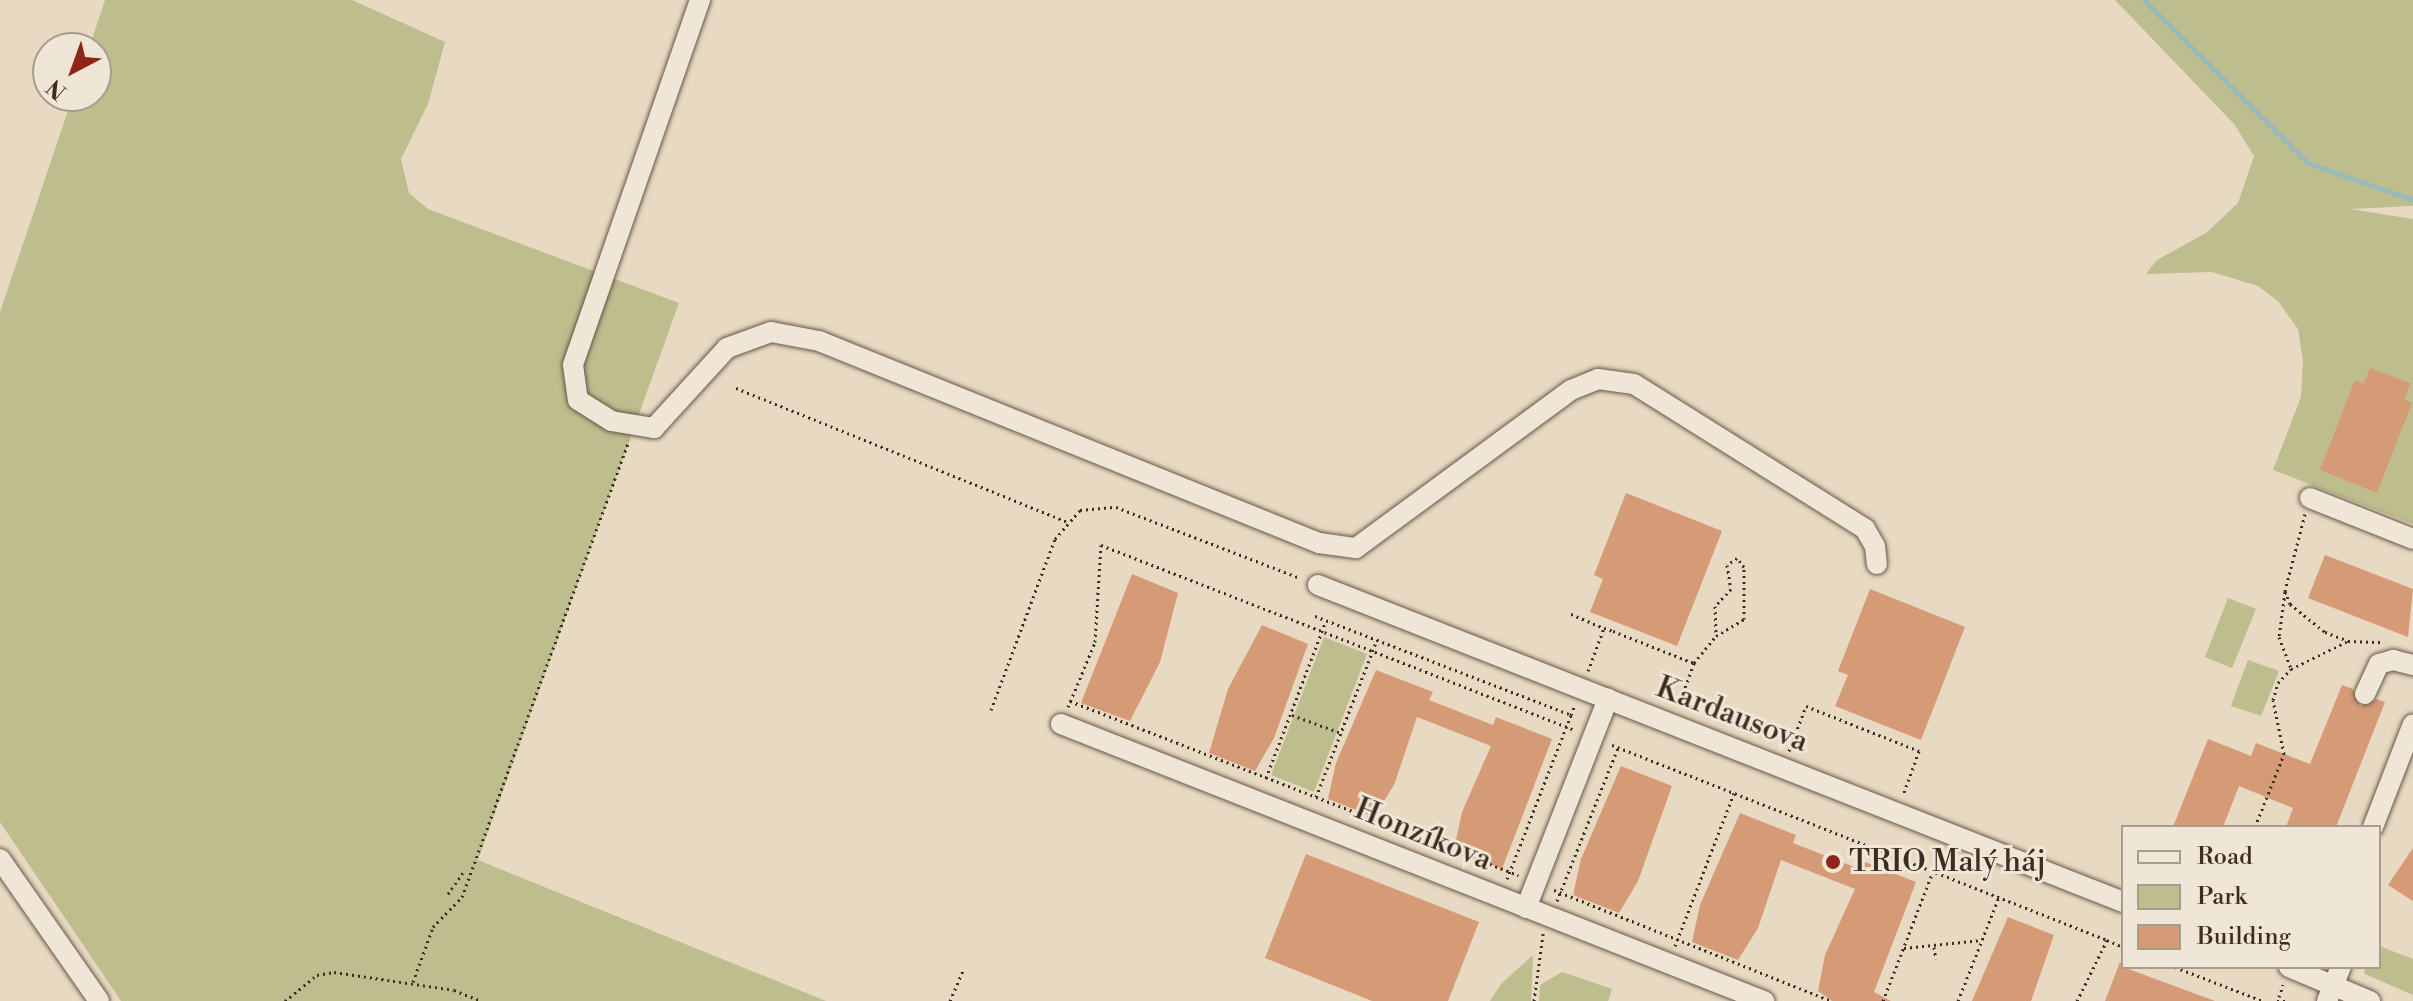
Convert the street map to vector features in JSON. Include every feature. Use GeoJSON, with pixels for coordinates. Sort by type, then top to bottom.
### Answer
{"type":"FeatureCollection","features":[{"type":"Feature","properties":{"kind":"street"},"geometry":{"type":"LineString","coordinates":[[700,0],[573,365],[578,400],[611,421],[654,428],[727,348],[771,332],[819,341],[1319,543],[1356,548],[1571,390],[1598,379],[1634,384],[1865,529],[1875,546],[1877,564]]}},
{"type":"Feature","properties":{"kind":"street"},"geometry":{"type":"LineString","coordinates":[[2310,498],[2413,539]]}},
{"type":"Feature","properties":{"kind":"street","name":"Kardausova"},"geometry":{"type":"LineString","coordinates":[[1318,585],[2121,901]]}},
{"type":"Feature","properties":{"kind":"street"},"geometry":{"type":"LineString","coordinates":[[2365,694],[2379,664],[2393,660],[2413,665]]}},
{"type":"Feature","properties":{"kind":"street"},"geometry":{"type":"LineString","coordinates":[[1526,908],[1608,699]]}},
{"type":"Feature","properties":{"kind":"street","name":"Honzíkova"},"geometry":{"type":"LineString","coordinates":[[1061,724],[1764,1001]]}},
{"type":"Feature","properties":{"kind":"street"},"geometry":{"type":"LineString","coordinates":[[2374,825],[2413,724]]}},
{"type":"Feature","properties":{"kind":"street"},"geometry":{"type":"LineString","coordinates":[[0,859],[99,1001]]}},
{"type":"Feature","properties":{"kind":"street"},"geometry":{"type":"LineString","coordinates":[[2294,969],[2370,1001]]}},
{"type":"Feature","properties":{"kind":"path"},"geometry":{"type":"LineString","coordinates":[[736,388],[1066,521]]}},
{"type":"Feature","properties":{"kind":"path"},"geometry":{"type":"LineString","coordinates":[[413,982],[433,927],[462,897],[635,426]]}},
{"type":"Feature","properties":{"kind":"path"},"geometry":{"type":"LineString","coordinates":[[2291,669],[2279,637],[2285,591],[2310,498]]}},
{"type":"Feature","properties":{"kind":"path"},"geometry":{"type":"LineString","coordinates":[[991,710],[1066,521],[1080,510],[1116,507],[1318,585]]}},
{"type":"Feature","properties":{"kind":"path"},"geometry":{"type":"LineString","coordinates":[[1061,724],[1095,642],[1101,545],[2121,946]]}},
{"type":"Feature","properties":{"kind":"path"},"geometry":{"type":"LineString","coordinates":[[1676,710],[1694,663],[1716,636],[1732,629],[1746,614],[1741,585],[1744,567],[1737,558],[1727,565],[1731,589],[1715,606],[1716,636]]}},
{"type":"Feature","properties":{"kind":"path"},"geometry":{"type":"LineString","coordinates":[[2285,591],[2310,624],[2348,641],[2388,642]]}},
{"type":"Feature","properties":{"kind":"path"},"geometry":{"type":"LineString","coordinates":[[1571,614],[1694,663]]}},
{"type":"Feature","properties":{"kind":"path"},"geometry":{"type":"LineString","coordinates":[[1315,616],[1571,715]]}},
{"type":"Feature","properties":{"kind":"path"},"geometry":{"type":"LineString","coordinates":[[1266,778],[1327,620]]}},
{"type":"Feature","properties":{"kind":"path"},"geometry":{"type":"LineString","coordinates":[[1717,622],[1732,629]]}},
{"type":"Feature","properties":{"kind":"path"},"geometry":{"type":"LineString","coordinates":[[1586,675],[1604,628]]}},
{"type":"Feature","properties":{"kind":"path"},"geometry":{"type":"LineString","coordinates":[[1316,797],[1377,640]]}},
{"type":"Feature","properties":{"kind":"path"},"geometry":{"type":"LineString","coordinates":[[2256,825],[2284,754],[2273,700],[2291,669],[2348,641]]}},
{"type":"Feature","properties":{"kind":"path"},"geometry":{"type":"LineString","coordinates":[[1434,675],[1438,663]]}},
{"type":"Feature","properties":{"kind":"path"},"geometry":{"type":"LineString","coordinates":[[1507,704],[1511,692]]}},
{"type":"Feature","properties":{"kind":"path"},"geometry":{"type":"LineString","coordinates":[[1500,898],[1577,700]]}},
{"type":"Feature","properties":{"kind":"path"},"geometry":{"type":"LineString","coordinates":[[1070,701],[1832,1001]]}},
{"type":"Feature","properties":{"kind":"path"},"geometry":{"type":"LineString","coordinates":[[1788,754],[1806,706],[1919,751],[1901,798]]}},
{"type":"Feature","properties":{"kind":"path"},"geometry":{"type":"LineString","coordinates":[[1291,714],[1341,733]]}},
{"type":"Feature","properties":{"kind":"path"},"geometry":{"type":"LineString","coordinates":[[1534,1001],[1540,942],[1618,748]]}},
{"type":"Feature","properties":{"kind":"path"},"geometry":{"type":"LineString","coordinates":[[1668,964],[1734,793]]}},
{"type":"Feature","properties":{"kind":"path"},"geometry":{"type":"LineString","coordinates":[[1883,1001],[1944,844]]}},
{"type":"Feature","properties":{"kind":"path"},"geometry":{"type":"LineString","coordinates":[[448,894],[465,870]]}},
{"type":"Feature","properties":{"kind":"path"},"geometry":{"type":"LineString","coordinates":[[1958,1001],[1999,897]]}},
{"type":"Feature","properties":{"kind":"path"},"geometry":{"type":"LineString","coordinates":[[1904,948],[1982,940]]}},
{"type":"Feature","properties":{"kind":"path"},"geometry":{"type":"LineString","coordinates":[[2077,1001],[2107,940]]}},
{"type":"Feature","properties":{"kind":"path"},"geometry":{"type":"LineString","coordinates":[[1934,945],[1936,959]]}},
{"type":"Feature","properties":{"kind":"path"},"geometry":{"type":"LineString","coordinates":[[2180,969],[2263,1001]]}},
{"type":"Feature","properties":{"kind":"path"},"geometry":{"type":"LineString","coordinates":[[950,1001],[963,971]]}},
{"type":"Feature","properties":{"kind":"path"},"geometry":{"type":"LineString","coordinates":[[284,1001],[317,975],[334,972],[413,982],[481,1001]]}},
{"type":"Feature","properties":{"kind":"path"},"geometry":{"type":"LineString","coordinates":[[2277,1001],[2288,1001]]}},
{"type":"Feature","properties":{"kind":"green space"},"geometry":{"type":"Polygon","coordinates":[[[105,0],[352,0],[445,42],[428,104],[401,159],[409,193],[428,209],[679,303],[478,860],[826,1001],[121,1001],[0,822],[0,312],[68,112],[112,112],[112,32],[94,32],[105,0]]]}},
{"type":"Feature","properties":{"kind":"green space"},"geometry":{"type":"Polygon","coordinates":[[[2115,0],[2413,0],[2413,206],[2350,209],[2413,219],[2413,524],[2273,470],[2301,397],[2303,361],[2298,329],[2278,301],[2258,286],[2212,272],[2146,274],[2157,260],[2206,233],[2238,203],[2254,156],[2235,125],[2115,0]]]}},
{"type":"Feature","properties":{"kind":"green space"},"geometry":{"type":"Polygon","coordinates":[[[2228,598],[2256,609],[2232,668],[2205,657],[2228,598]]]}},
{"type":"Feature","properties":{"kind":"green space"},"geometry":{"type":"Polygon","coordinates":[[[1324,637],[1367,654],[1314,792],[1271,775],[1324,637]]]}},
{"type":"Feature","properties":{"kind":"green space"},"geometry":{"type":"Polygon","coordinates":[[[2248,660],[2279,671],[2261,716],[2231,706],[2248,660]]]}},
{"type":"Feature","properties":{"kind":"green space"},"geometry":{"type":"Polygon","coordinates":[[[2381,947],[2413,959],[2413,995],[2365,974],[2364,969],[2381,969],[2381,947]]]}},
{"type":"Feature","properties":{"kind":"green space"},"geometry":{"type":"Polygon","coordinates":[[[1533,955],[1531,1001],[1490,1001],[1501,984],[1533,955]]]}},
{"type":"Feature","properties":{"kind":"green space"},"geometry":{"type":"Polygon","coordinates":[[[1562,972],[1612,989],[1608,1001],[1539,1001],[1540,985],[1562,972]]]}},
{"type":"Feature","properties":{"kind":"building"},"geometry":{"type":"Polygon","coordinates":[[[2370,368],[2410,383],[2404,400],[2412,403],[2377,493],[2320,470],[2355,380],[2363,384],[2370,368]]]}},
{"type":"Feature","properties":{"kind":"building"},"geometry":{"type":"Polygon","coordinates":[[[1626,493],[1722,531],[1677,646],[1590,612],[1603,579],[1594,575],[1626,493]]]}},
{"type":"Feature","properties":{"kind":"building"},"geometry":{"type":"Polygon","coordinates":[[[2325,555],[2413,589],[2408,637],[2308,598],[2325,555]]]}},
{"type":"Feature","properties":{"kind":"building"},"geometry":{"type":"Polygon","coordinates":[[[1132,574],[1178,593],[1160,662],[1130,721],[1081,703],[1132,574]]]}},
{"type":"Feature","properties":{"kind":"building"},"geometry":{"type":"Polygon","coordinates":[[[1870,589],[1965,627],[1921,740],[1835,706],[1848,675],[1838,671],[1870,589]]]}},
{"type":"Feature","properties":{"kind":"building"},"geometry":{"type":"Polygon","coordinates":[[[1262,625],[1308,644],[1274,738],[1255,771],[1209,753],[1228,689],[1262,625]]]}},
{"type":"Feature","properties":{"kind":"building"},"geometry":{"type":"Polygon","coordinates":[[[1376,670],[1433,692],[1429,700],[1493,725],[1496,717],[1552,739],[1502,869],[1454,849],[1462,812],[1491,746],[1417,717],[1394,785],[1374,817],[1328,799],[1336,763],[1376,670]]]}},
{"type":"Feature","properties":{"kind":"building"},"geometry":{"type":"Polygon","coordinates":[[[2342,685],[2353,689],[2360,706],[2377,699],[2385,702],[2337,825],[2287,825],[2293,808],[2239,786],[2224,825],[2174,825],[2208,739],[2251,756],[2256,743],[2310,764],[2342,685]]]}},
{"type":"Feature","properties":{"kind":"building"},"geometry":{"type":"Polygon","coordinates":[[[1621,766],[1672,786],[1638,881],[1619,913],[1573,895],[1581,859],[1621,766]]]}},
{"type":"Feature","properties":{"kind":"building"},"geometry":{"type":"Polygon","coordinates":[[[1740,813],[1796,835],[1793,843],[1857,868],[1860,860],[1916,882],[1874,992],[1891,1001],[1832,1001],[1818,991],[1825,955],[1855,889],[1781,860],[1758,928],[1738,960],[1692,942],[1700,905],[1740,813]]]}},
{"type":"Feature","properties":{"kind":"building"},"geometry":{"type":"Polygon","coordinates":[[[2413,848],[2413,901],[2388,885],[2413,848]]]}},
{"type":"Feature","properties":{"kind":"building"},"geometry":{"type":"Polygon","coordinates":[[[1306,854],[1479,922],[1448,1001],[1372,1001],[1265,958],[1306,854]]]}},
{"type":"Feature","properties":{"kind":"building"},"geometry":{"type":"Polygon","coordinates":[[[2008,917],[2054,935],[2031,1001],[1972,1001],[2008,917]]]}},
{"type":"Feature","properties":{"kind":"building"},"geometry":{"type":"Polygon","coordinates":[[[2120,962],[2121,969],[2215,1001],[2105,1001],[2120,962]]]}},
{"type":"Feature","properties":{"kind":"waterway"},"geometry":{"type":"LineString","coordinates":[[2144,0],[2308,163],[2413,200]]}},
{"type":"Feature","properties":{"kind":"place","name":"TRIO Malý háj"},"geometry":{"type":"Point","coordinates":[1833,862]}}]}
